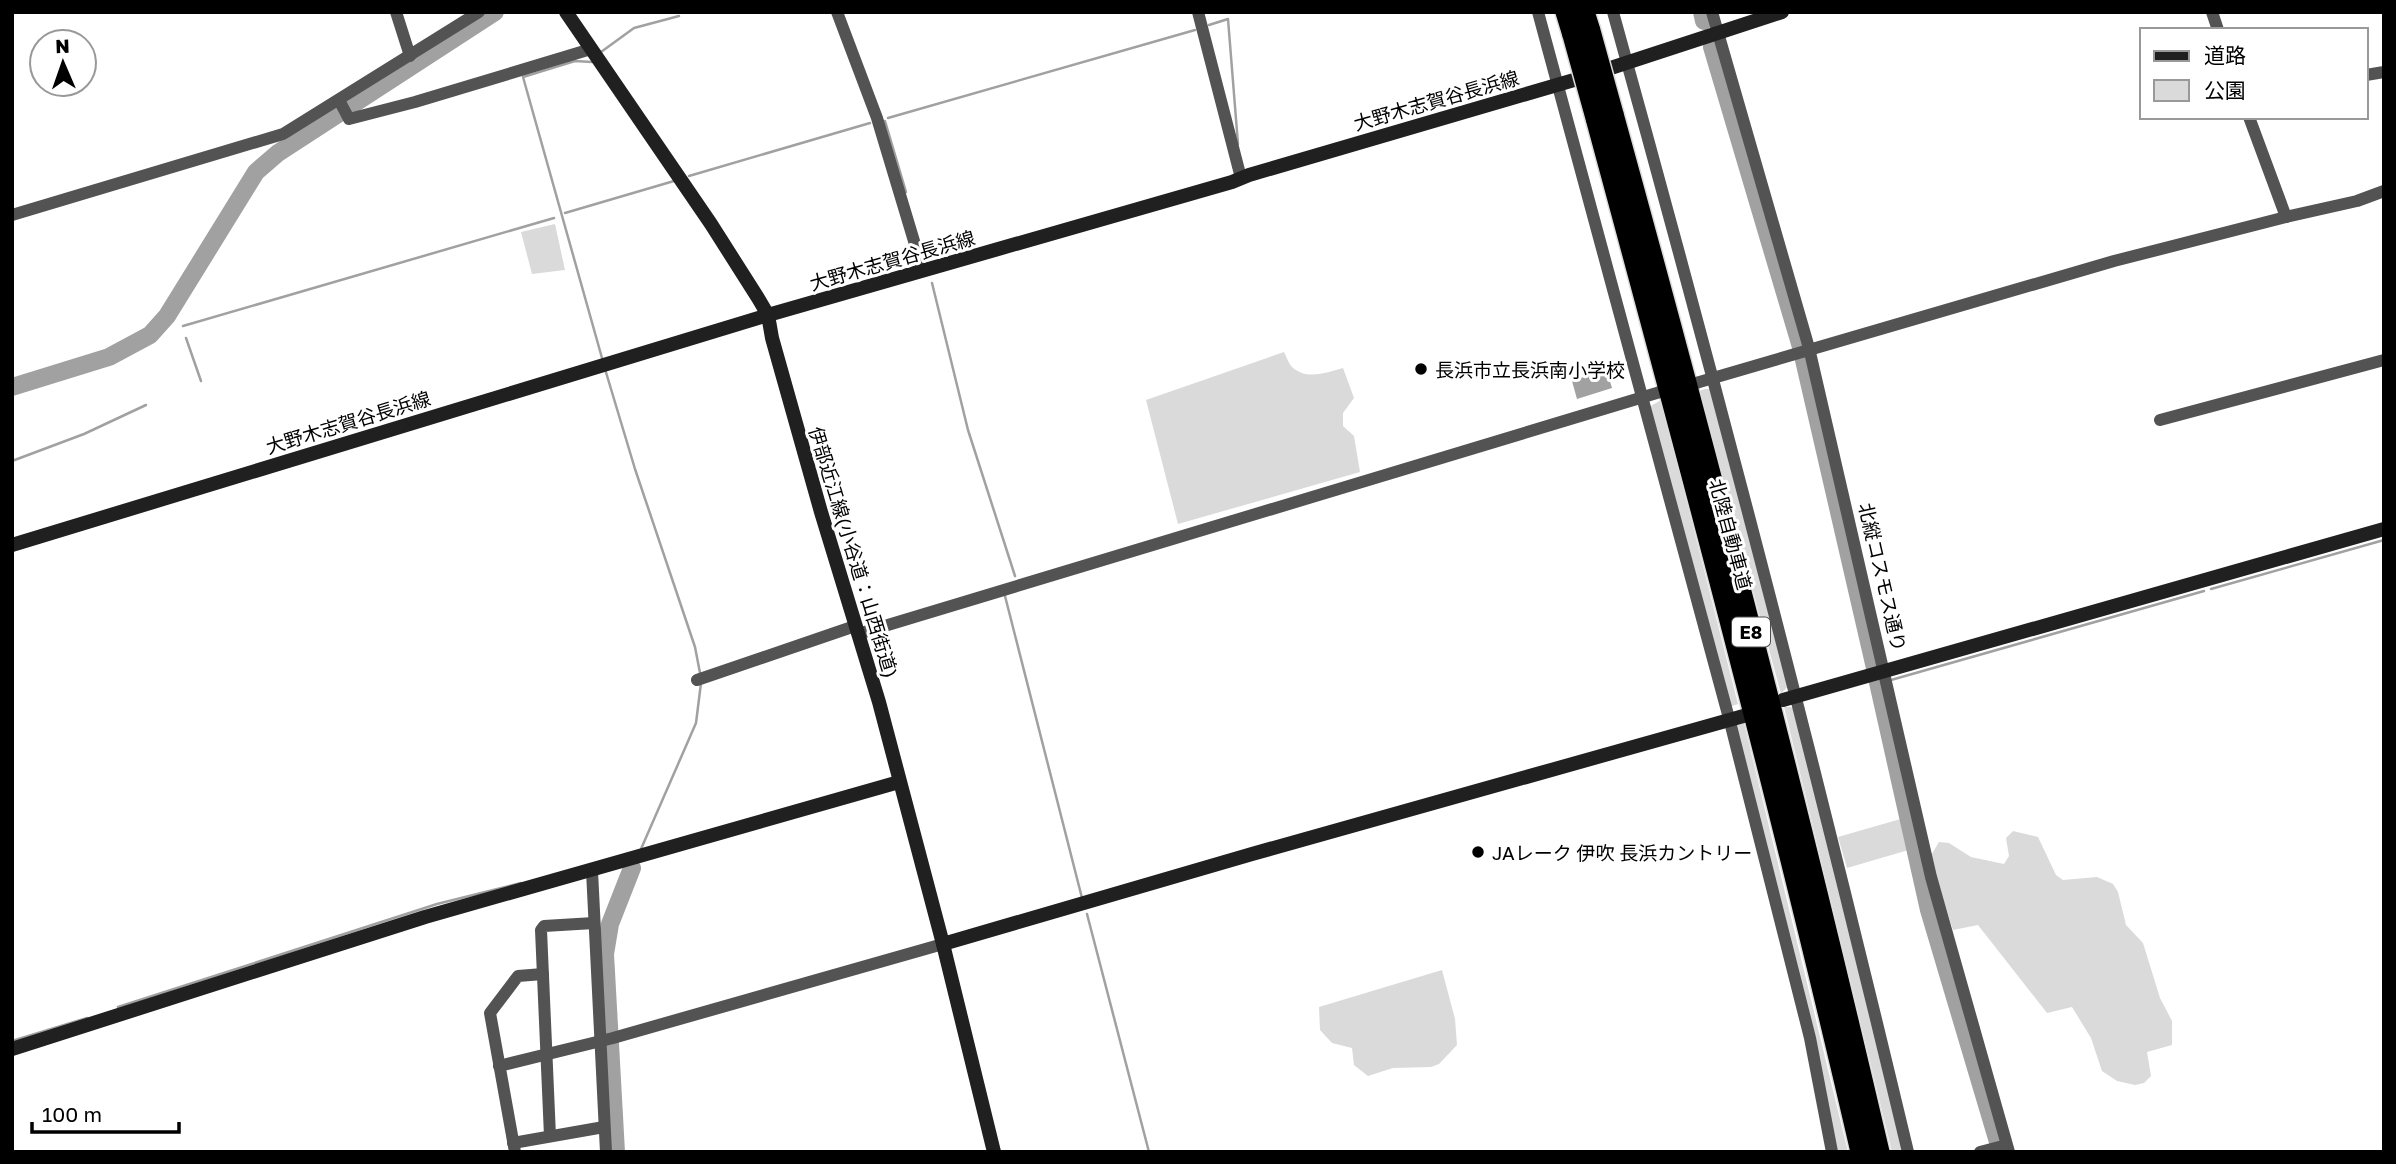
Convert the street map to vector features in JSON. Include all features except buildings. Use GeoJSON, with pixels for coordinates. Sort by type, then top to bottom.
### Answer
{"type":"FeatureCollection","features":[{"type":"Feature","properties":{"kind":"highway","name":"北陸自動車道"},"geometry":{"type":"LineString","coordinates":[[1566,12],[1582,26],[1833,1028],[1861,1152]]}},
{"type":"Feature","properties":{"kind":"highway","name":"北陸自動車道"},"geometry":{"type":"LineString","coordinates":[[1605,116],[1677,346],[1737,573],[1879,1152]]}},
{"type":"Feature","properties":{"kind":"main road","name":"伊部近江線(小谷道：山西街道)"},"geometry":{"type":"LineString","coordinates":[[566,12],[711,224],[768,315],[788,395],[879,702],[994,1152]]}},
{"type":"Feature","properties":{"kind":"main road","name":"大野木志賀谷長浜線"},"geometry":{"type":"LineString","coordinates":[[12,545],[768,315],[1627,64],[1782,12]]}},
{"type":"Feature","properties":{"kind":"main road"},"geometry":{"type":"LineString","coordinates":[[1790,698],[1887,677],[2384,529]]}},
{"type":"Feature","properties":{"kind":"main road"},"geometry":{"type":"LineString","coordinates":[[943,944],[1748,715]]}},
{"type":"Feature","properties":{"kind":"main road"},"geometry":{"type":"LineString","coordinates":[[12,1049],[425,917],[899,782]]}},
{"type":"Feature","properties":{"kind":"street"},"geometry":{"type":"LineString","coordinates":[[396,12],[410,55]]}},
{"type":"Feature","properties":{"kind":"street"},"geometry":{"type":"LineString","coordinates":[[12,215],[283,134],[480,12]]}},
{"type":"Feature","properties":{"kind":"street"},"geometry":{"type":"LineString","coordinates":[[836,12],[877,118],[923,271]]}},
{"type":"Feature","properties":{"kind":"street"},"geometry":{"type":"LineString","coordinates":[[1198,12],[1241,178]]}},
{"type":"Feature","properties":{"kind":"street"},"geometry":{"type":"LineString","coordinates":[[1538,12],[1730,722],[1810,1038],[1832,1152]]}},
{"type":"Feature","properties":{"kind":"street"},"geometry":{"type":"LineString","coordinates":[[1613,12],[1714,378],[1790,698],[1908,1152]]}},
{"type":"Feature","properties":{"kind":"street","name":"北縦コスモス通り"},"geometry":{"type":"LineString","coordinates":[[1712,12],[1804,349],[1887,677],[1931,877],[2002,1148]]}},
{"type":"Feature","properties":{"kind":"street"},"geometry":{"type":"LineString","coordinates":[[339,100],[349,119],[595,55]]}},
{"type":"Feature","properties":{"kind":"street"},"geometry":{"type":"LineString","coordinates":[[2250,119],[2286,217]]}},
{"type":"Feature","properties":{"kind":"street"},"geometry":{"type":"LineString","coordinates":[[1696,383],[1804,349],[2114,261],[2357,201],[2384,191]]}},
{"type":"Feature","properties":{"kind":"street"},"geometry":{"type":"LineString","coordinates":[[2160,420],[2384,360]]}},
{"type":"Feature","properties":{"kind":"street"},"geometry":{"type":"LineString","coordinates":[[702,678],[1660,392]]}},
{"type":"Feature","properties":{"kind":"street"},"geometry":{"type":"LineString","coordinates":[[592,871],[594,923],[606,1039],[606,1152]]}},
{"type":"Feature","properties":{"kind":"street"},"geometry":{"type":"LineString","coordinates":[[550,1136],[541,930],[544,926],[594,923]]}},
{"type":"Feature","properties":{"kind":"street"},"geometry":{"type":"LineString","coordinates":[[499,1066],[606,1039],[943,944]]}},
{"type":"Feature","properties":{"kind":"street"},"geometry":{"type":"LineString","coordinates":[[543,974],[518,976],[490,1013],[514,1148],[550,1136],[604,1127]]}},
{"type":"Feature","properties":{"kind":"street"},"geometry":{"type":"LineString","coordinates":[[1980,1152],[2002,1148]]}},
{"type":"Feature","properties":{"kind":"green space"},"geometry":{"type":"Polygon","coordinates":[[[555,224],[565,270],[532,274],[521,232],[555,224]]]}},
{"type":"Feature","properties":{"kind":"green space"},"geometry":{"type":"Polygon","coordinates":[[[1284,352],[1292,367],[1304,374],[1343,368],[1354,398],[1343,413],[1343,426],[1354,436],[1360,472],[1178,524],[1146,400],[1284,352]]]}},
{"type":"Feature","properties":{"kind":"green space"},"geometry":{"type":"Polygon","coordinates":[[[1713,389],[1790,684],[1781,694],[1699,391],[1713,389]]]}},
{"type":"Feature","properties":{"kind":"green space"},"geometry":{"type":"Polygon","coordinates":[[[1661,400],[1738,704],[1729,707],[1649,407],[1661,400]]]}},
{"type":"Feature","properties":{"kind":"green space"},"geometry":{"type":"Polygon","coordinates":[[[1784,707],[1791,707],[1796,711],[1905,1152],[1892,1152],[1784,707]]]}},
{"type":"Feature","properties":{"kind":"green space"},"geometry":{"type":"Polygon","coordinates":[[[1743,719],[1848,1152],[1834,1152],[1735,725],[1743,719]]]}},
{"type":"Feature","properties":{"kind":"green space"},"geometry":{"type":"Polygon","coordinates":[[[1904,818],[1912,849],[1847,868],[1838,837],[1904,818]]]}},
{"type":"Feature","properties":{"kind":"green space"},"geometry":{"type":"Polygon","coordinates":[[[2013,831],[2038,837],[2056,875],[2063,880],[2097,877],[2113,884],[2118,892],[2126,925],[2143,943],[2160,998],[2172,1021],[2172,1045],[2147,1052],[2151,1076],[2144,1083],[2135,1085],[2117,1081],[2102,1071],[2091,1038],[2072,1007],[2047,1013],[1978,925],[1953,930],[1930,857],[1939,842],[1949,843],[1971,857],[2004,864],[2009,856],[2006,838],[2013,831]]]}},
{"type":"Feature","properties":{"kind":"green space"},"geometry":{"type":"Polygon","coordinates":[[[1442,970],[1455,1019],[1457,1045],[1439,1064],[1431,1067],[1393,1068],[1368,1076],[1354,1065],[1352,1048],[1332,1043],[1320,1030],[1319,1007],[1442,970]]]}},
{"type":"Feature","properties":{"kind":"shaded area"},"geometry":{"type":"Polygon","coordinates":[[[1604,362],[1612,388],[1577,399],[1572,381],[1592,374],[1590,366],[1604,362]]]}},
{"type":"Feature","properties":{"kind":"waterway"},"geometry":{"type":"LineString","coordinates":[[12,387],[109,357],[150,335],[167,316],[256,172],[278,153],[495,12]]}},
{"type":"Feature","properties":{"kind":"waterway"},"geometry":{"type":"LineString","coordinates":[[1702,12],[1704,21]]}},
{"type":"Feature","properties":{"kind":"waterway"},"geometry":{"type":"LineString","coordinates":[[601,52],[634,28],[679,16]]}},
{"type":"Feature","properties":{"kind":"waterway"},"geometry":{"type":"LineString","coordinates":[[1209,25],[1228,19],[1238,144]]}},
{"type":"Feature","properties":{"kind":"waterway"},"geometry":{"type":"LineString","coordinates":[[888,118],[1195,30]]}},
{"type":"Feature","properties":{"kind":"waterway"},"geometry":{"type":"LineString","coordinates":[[1712,47],[1801,347],[1875,668]]}},
{"type":"Feature","properties":{"kind":"waterway"},"geometry":{"type":"LineString","coordinates":[[594,60],[575,61],[523,77],[602,358]]}},
{"type":"Feature","properties":{"kind":"waterway"},"geometry":{"type":"LineString","coordinates":[[885,121],[906,192]]}},
{"type":"Feature","properties":{"kind":"waterway"},"geometry":{"type":"LineString","coordinates":[[689,176],[870,123]]}},
{"type":"Feature","properties":{"kind":"waterway"},"geometry":{"type":"LineString","coordinates":[[565,213],[674,181]]}},
{"type":"Feature","properties":{"kind":"waterway"},"geometry":{"type":"LineString","coordinates":[[183,326],[554,218]]}},
{"type":"Feature","properties":{"kind":"waterway"},"geometry":{"type":"LineString","coordinates":[[932,283],[968,430],[1015,576]]}},
{"type":"Feature","properties":{"kind":"waterway"},"geometry":{"type":"LineString","coordinates":[[186,338],[201,381]]}},
{"type":"Feature","properties":{"kind":"waterway"},"geometry":{"type":"LineString","coordinates":[[605,369],[635,469],[695,647],[700,673]]}},
{"type":"Feature","properties":{"kind":"waterway"},"geometry":{"type":"LineString","coordinates":[[12,461],[84,434],[146,405]]}},
{"type":"Feature","properties":{"kind":"waterway"},"geometry":{"type":"LineString","coordinates":[[2211,589],[2384,540]]}},
{"type":"Feature","properties":{"kind":"waterway"},"geometry":{"type":"LineString","coordinates":[[1891,680],[2204,591]]}},
{"type":"Feature","properties":{"kind":"waterway"},"geometry":{"type":"LineString","coordinates":[[1005,596],[1082,898]]}},
{"type":"Feature","properties":{"kind":"waterway"},"geometry":{"type":"LineString","coordinates":[[1877,678],[1929,910],[2001,1152]]}},
{"type":"Feature","properties":{"kind":"waterway"},"geometry":{"type":"LineString","coordinates":[[641,849],[696,723],[701,683]]}},
{"type":"Feature","properties":{"kind":"waterway"},"geometry":{"type":"LineString","coordinates":[[616,1152],[605,954],[610,924],[632,868]]}},
{"type":"Feature","properties":{"kind":"waterway"},"geometry":{"type":"LineString","coordinates":[[118,1007],[437,904],[521,883]]}},
{"type":"Feature","properties":{"kind":"waterway"},"geometry":{"type":"LineString","coordinates":[[1087,914],[1149,1152]]}},
{"type":"Feature","properties":{"kind":"waterway"},"geometry":{"type":"LineString","coordinates":[[12,1041],[87,1018]]}},
{"type":"Feature","properties":{"kind":"place","name":"長浜市立長浜南小学校"},"geometry":{"type":"Point","coordinates":[1421,369]}},
{"type":"Feature","properties":{"kind":"place","name":"JAレーク 伊吹 長浜カントリー"},"geometry":{"type":"Point","coordinates":[1478,852]}}]}
